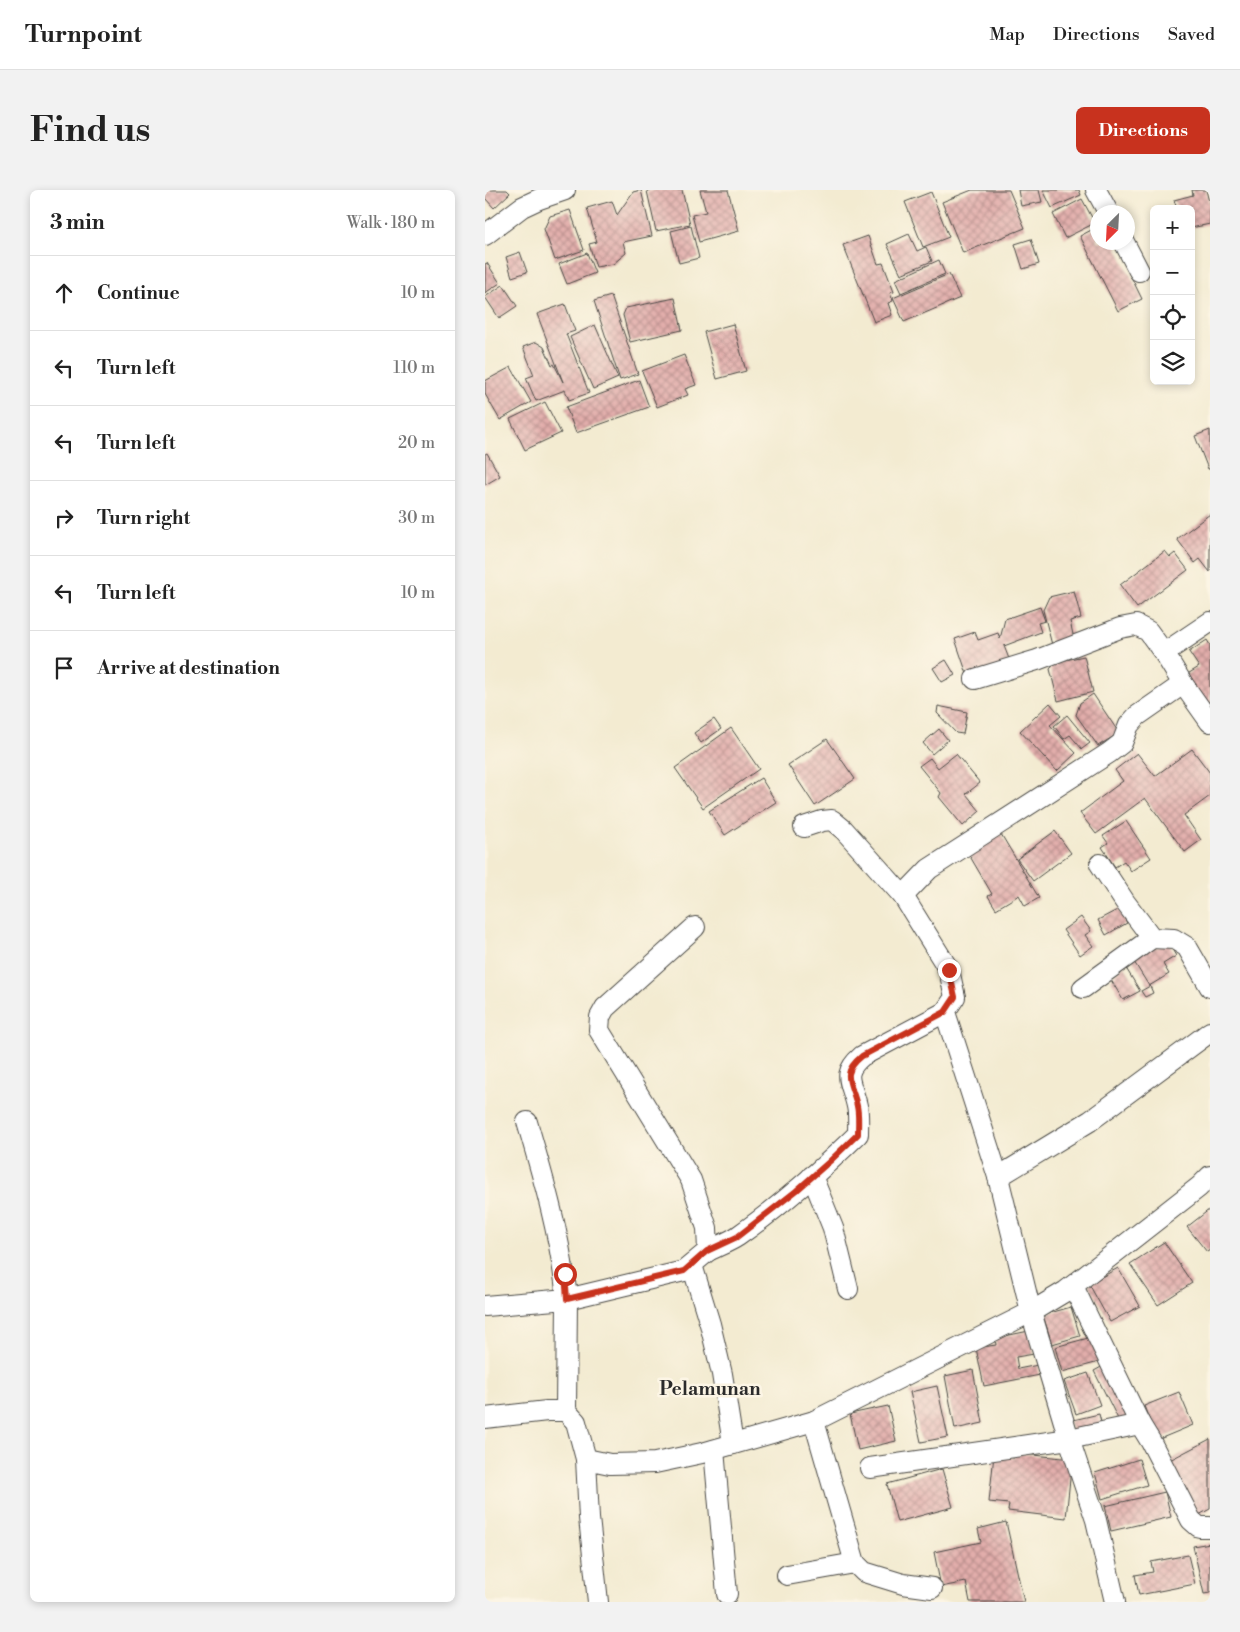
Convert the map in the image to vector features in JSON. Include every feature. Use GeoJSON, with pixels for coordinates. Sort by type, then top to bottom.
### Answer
{"type":"FeatureCollection","features":[{"type":"Feature","properties":{"kind":"street"},"geometry":{"type":"LineString","coordinates":[[487,230],[522,207],[565,190]]}},
{"type":"Feature","properties":{"kind":"street"},"geometry":{"type":"LineString","coordinates":[[1096,190],[1104,205]]}},
{"type":"Feature","properties":{"kind":"street"},"geometry":{"type":"LineString","coordinates":[[1128,250],[1139,271]]}},
{"type":"Feature","properties":{"kind":"street"},"geometry":{"type":"LineString","coordinates":[[1164,653],[1210,622]]}},
{"type":"Feature","properties":{"kind":"street"},"geometry":{"type":"LineString","coordinates":[[975,679],[1037,660],[1120,628],[1135,625],[1147,631],[1210,722]]}},
{"type":"Feature","properties":{"kind":"street"},"geometry":{"type":"LineString","coordinates":[[903,896],[929,869],[1109,753],[1122,743],[1129,725],[1137,716],[1183,684]]}},
{"type":"Feature","properties":{"kind":"street"},"geometry":{"type":"LineString","coordinates":[[485,1306],[567,1299],[684,1271],[707,1251],[737,1237],[813,1176],[858,1134],[857,1108],[848,1077],[852,1064],[862,1056],[945,1012],[955,997],[949,970],[903,896],[844,830],[831,820],[804,827]]}},
{"type":"Feature","properties":{"kind":"street"},"geometry":{"type":"LineString","coordinates":[[1100,864],[1152,938]]}},
{"type":"Feature","properties":{"kind":"street"},"geometry":{"type":"LineString","coordinates":[[695,927],[605,1008],[600,1017],[599,1030],[691,1180],[707,1228],[707,1251]]}},
{"type":"Feature","properties":{"kind":"street"},"geometry":{"type":"LineString","coordinates":[[1083,988],[1152,938],[1174,939],[1187,947],[1210,987]]}},
{"type":"Feature","properties":{"kind":"street"},"geometry":{"type":"LineString","coordinates":[[945,1012],[998,1177],[1031,1312],[1069,1439],[1096,1520],[1115,1602]]}},
{"type":"Feature","properties":{"kind":"street"},"geometry":{"type":"LineString","coordinates":[[998,1177],[1090,1121],[1210,1032]]}},
{"type":"Feature","properties":{"kind":"street"},"geometry":{"type":"LineString","coordinates":[[527,1122],[542,1175],[563,1265],[567,1299],[566,1412]]}},
{"type":"Feature","properties":{"kind":"street"},"geometry":{"type":"LineString","coordinates":[[813,1176],[833,1228],[848,1289]]}},
{"type":"Feature","properties":{"kind":"street"},"geometry":{"type":"LineString","coordinates":[[587,1460],[610,1464],[655,1463],[714,1450],[814,1422],[1031,1312],[1073,1286],[1210,1176]]}},
{"type":"Feature","properties":{"kind":"street"},"geometry":{"type":"LineString","coordinates":[[692,1265],[710,1324],[722,1374],[733,1444]]}},
{"type":"Feature","properties":{"kind":"street"},"geometry":{"type":"LineString","coordinates":[[1073,1286],[1140,1424],[1191,1520],[1199,1527],[1210,1527]]}},
{"type":"Feature","properties":{"kind":"street"},"geometry":{"type":"LineString","coordinates":[[485,1418],[547,1410],[566,1412],[576,1422],[587,1460],[589,1518],[598,1602]]}},
{"type":"Feature","properties":{"kind":"street"},"geometry":{"type":"LineString","coordinates":[[814,1422],[855,1563],[864,1572],[871,1575],[903,1584],[932,1588]]}},
{"type":"Feature","properties":{"kind":"street"},"geometry":{"type":"LineString","coordinates":[[870,1468],[1069,1439],[1140,1424]]}},
{"type":"Feature","properties":{"kind":"street"},"geometry":{"type":"LineString","coordinates":[[714,1450],[727,1594]]}},
{"type":"Feature","properties":{"kind":"street"},"geometry":{"type":"LineString","coordinates":[[787,1575],[855,1563]]}},
{"type":"Feature","properties":{"kind":"building"},"geometry":{"type":"Polygon","coordinates":[[[485,190],[507,190],[510,193],[494,208],[485,198],[485,190]]]}},
{"type":"Feature","properties":{"kind":"building"},"geometry":{"type":"Polygon","coordinates":[[[641,190],[652,236],[623,242],[626,253],[613,264],[596,267],[589,244],[597,242],[587,208],[612,201],[617,215],[633,192],[641,190]]]}},
{"type":"Feature","properties":{"kind":"building"},"geometry":{"type":"Polygon","coordinates":[[[682,190],[690,224],[656,231],[647,191],[682,190]]]}},
{"type":"Feature","properties":{"kind":"building"},"geometry":{"type":"Polygon","coordinates":[[[700,190],[728,190],[739,231],[699,242],[692,215],[706,212],[700,190]]]}},
{"type":"Feature","properties":{"kind":"building"},"geometry":{"type":"Polygon","coordinates":[[[972,190],[1009,190],[1025,228],[963,253],[942,202],[972,190]]]}},
{"type":"Feature","properties":{"kind":"building"},"geometry":{"type":"Polygon","coordinates":[[[1018,190],[1039,190],[1042,202],[1021,206],[1018,190]]]}},
{"type":"Feature","properties":{"kind":"building"},"geometry":{"type":"Polygon","coordinates":[[[1043,190],[1079,190],[1081,195],[1052,208],[1043,190]]]}},
{"type":"Feature","properties":{"kind":"building"},"geometry":{"type":"Polygon","coordinates":[[[1192,190],[1206,190],[1210,206],[1210,224],[1195,227],[1195,205],[1176,205],[1174,200],[1193,195],[1192,190]]]}},
{"type":"Feature","properties":{"kind":"building"},"geometry":{"type":"Polygon","coordinates":[[[931,192],[949,237],[923,247],[905,202],[931,192]]]}},
{"type":"Feature","properties":{"kind":"building"},"geometry":{"type":"Polygon","coordinates":[[[1082,199],[1090,214],[1090,226],[1065,238],[1053,214],[1082,199]]]}},
{"type":"Feature","properties":{"kind":"building"},"geometry":{"type":"Polygon","coordinates":[[[570,210],[584,250],[555,260],[544,229],[550,216],[570,210]]]}},
{"type":"Feature","properties":{"kind":"building"},"geometry":{"type":"Polygon","coordinates":[[[691,226],[699,258],[679,263],[671,231],[691,226]]]}},
{"type":"Feature","properties":{"kind":"building"},"geometry":{"type":"Polygon","coordinates":[[[1090,231],[1090,250],[1118,250],[1142,299],[1118,311],[1080,236],[1090,231]]]}},
{"type":"Feature","properties":{"kind":"building"},"geometry":{"type":"Polygon","coordinates":[[[909,234],[917,251],[926,247],[932,261],[901,274],[887,244],[909,234]]]}},
{"type":"Feature","properties":{"kind":"building"},"geometry":{"type":"Polygon","coordinates":[[[868,236],[878,264],[883,263],[894,292],[890,293],[893,301],[888,303],[892,315],[874,322],[843,245],[868,236]]]}},
{"type":"Feature","properties":{"kind":"building"},"geometry":{"type":"Polygon","coordinates":[[[1031,239],[1039,264],[1023,269],[1015,244],[1031,239]]]}},
{"type":"Feature","properties":{"kind":"building"},"geometry":{"type":"Polygon","coordinates":[[[520,252],[527,272],[512,277],[506,257],[520,252]]]}},
{"type":"Feature","properties":{"kind":"building"},"geometry":{"type":"Polygon","coordinates":[[[587,253],[595,273],[567,284],[559,264],[587,253]]]}},
{"type":"Feature","properties":{"kind":"building"},"geometry":{"type":"Polygon","coordinates":[[[939,260],[945,274],[901,293],[895,280],[939,260]]]}},
{"type":"Feature","properties":{"kind":"building"},"geometry":{"type":"Polygon","coordinates":[[[487,263],[500,283],[485,293],[485,264],[487,263]]]}},
{"type":"Feature","properties":{"kind":"building"},"geometry":{"type":"Polygon","coordinates":[[[949,274],[960,298],[904,322],[893,298],[949,274]]]}},
{"type":"Feature","properties":{"kind":"building"},"geometry":{"type":"Polygon","coordinates":[[[503,285],[517,306],[499,318],[485,297],[503,285]]]}},
{"type":"Feature","properties":{"kind":"building"},"geometry":{"type":"Polygon","coordinates":[[[611,296],[638,374],[620,380],[594,301],[611,296]]]}},
{"type":"Feature","properties":{"kind":"building"},"geometry":{"type":"Polygon","coordinates":[[[675,298],[682,330],[630,342],[623,315],[626,308],[675,298]]]}},
{"type":"Feature","properties":{"kind":"building"},"geometry":{"type":"Polygon","coordinates":[[[565,304],[575,331],[566,334],[589,393],[569,400],[565,390],[536,401],[526,378],[534,375],[523,347],[536,342],[544,347],[552,365],[554,364],[563,382],[537,314],[565,304]]]}},
{"type":"Feature","properties":{"kind":"building"},"geometry":{"type":"Polygon","coordinates":[[[733,324],[746,371],[717,379],[704,332],[733,324]]]}},
{"type":"Feature","properties":{"kind":"building"},"geometry":{"type":"Polygon","coordinates":[[[595,325],[618,378],[593,389],[570,337],[595,325]]]}},
{"type":"Feature","properties":{"kind":"building"},"geometry":{"type":"Polygon","coordinates":[[[684,355],[696,385],[685,389],[688,395],[657,407],[642,371],[684,355]]]}},
{"type":"Feature","properties":{"kind":"building"},"geometry":{"type":"Polygon","coordinates":[[[511,367],[531,402],[500,420],[485,394],[485,381],[511,367]]]}},
{"type":"Feature","properties":{"kind":"building"},"geometry":{"type":"Polygon","coordinates":[[[639,380],[649,407],[576,433],[566,407],[639,380]]]}},
{"type":"Feature","properties":{"kind":"building"},"geometry":{"type":"Polygon","coordinates":[[[545,402],[561,433],[525,450],[510,419],[545,402]]]}},
{"type":"Feature","properties":{"kind":"building"},"geometry":{"type":"Polygon","coordinates":[[[1210,430],[1210,469],[1208,469],[1195,436],[1210,430]]]}},
{"type":"Feature","properties":{"kind":"building"},"geometry":{"type":"Polygon","coordinates":[[[487,453],[500,476],[485,485],[485,454],[487,453]]]}},
{"type":"Feature","properties":{"kind":"building"},"geometry":{"type":"Polygon","coordinates":[[[1210,514],[1210,572],[1200,559],[1195,563],[1177,539],[1210,514]]]}},
{"type":"Feature","properties":{"kind":"building"},"geometry":{"type":"Polygon","coordinates":[[[1165,551],[1170,557],[1175,553],[1188,570],[1137,608],[1120,585],[1165,551]]]}},
{"type":"Feature","properties":{"kind":"building"},"geometry":{"type":"Polygon","coordinates":[[[1074,591],[1081,618],[1070,621],[1074,639],[1052,645],[1043,610],[1049,597],[1074,591]]]}},
{"type":"Feature","properties":{"kind":"building"},"geometry":{"type":"Polygon","coordinates":[[[1040,607],[1045,621],[1038,623],[1041,632],[1004,646],[1011,664],[968,677],[955,639],[975,632],[978,640],[998,633],[1000,639],[1005,619],[1040,607]]]}},
{"type":"Feature","properties":{"kind":"building"},"geometry":{"type":"Polygon","coordinates":[[[1207,640],[1210,645],[1210,712],[1181,678],[1199,667],[1189,652],[1207,640]]]}},
{"type":"Feature","properties":{"kind":"building"},"geometry":{"type":"Polygon","coordinates":[[[1084,656],[1093,692],[1058,701],[1050,669],[1056,662],[1084,656]]]}},
{"type":"Feature","properties":{"kind":"building"},"geometry":{"type":"Polygon","coordinates":[[[946,660],[955,675],[942,682],[933,668],[946,660]]]}},
{"type":"Feature","properties":{"kind":"building"},"geometry":{"type":"Polygon","coordinates":[[[1093,694],[1119,733],[1098,746],[1076,715],[1080,703],[1093,694]]]}},
{"type":"Feature","properties":{"kind":"building"},"geometry":{"type":"Polygon","coordinates":[[[1050,703],[1061,716],[1050,725],[1076,753],[1057,771],[1020,731],[1050,703]]]}},
{"type":"Feature","properties":{"kind":"building"},"geometry":{"type":"Polygon","coordinates":[[[938,706],[967,712],[963,734],[956,733],[937,713],[938,706]]]}},
{"type":"Feature","properties":{"kind":"building"},"geometry":{"type":"Polygon","coordinates":[[[1067,715],[1090,743],[1082,749],[1070,735],[1064,739],[1054,726],[1067,715]]]}},
{"type":"Feature","properties":{"kind":"building"},"geometry":{"type":"Polygon","coordinates":[[[714,719],[721,729],[701,743],[694,733],[714,719]]]}},
{"type":"Feature","properties":{"kind":"building"},"geometry":{"type":"Polygon","coordinates":[[[731,728],[759,769],[703,808],[675,768],[731,728]]]}},
{"type":"Feature","properties":{"kind":"building"},"geometry":{"type":"Polygon","coordinates":[[[939,729],[948,740],[932,754],[923,743],[939,729]]]}},
{"type":"Feature","properties":{"kind":"building"},"geometry":{"type":"Polygon","coordinates":[[[827,739],[855,779],[815,806],[788,765],[827,739]]]}},
{"type":"Feature","properties":{"kind":"building"},"geometry":{"type":"Polygon","coordinates":[[[1192,749],[1210,773],[1210,796],[1184,815],[1201,840],[1185,852],[1145,798],[1096,834],[1080,813],[1123,781],[1115,770],[1137,753],[1155,776],[1192,749]]]}},
{"type":"Feature","properties":{"kind":"building"},"geometry":{"type":"Polygon","coordinates":[[[956,754],[980,783],[966,794],[980,811],[963,826],[939,797],[941,793],[919,766],[930,758],[938,768],[956,754]]]}},
{"type":"Feature","properties":{"kind":"building"},"geometry":{"type":"Polygon","coordinates":[[[761,778],[776,802],[725,835],[709,811],[761,778]]]}},
{"type":"Feature","properties":{"kind":"building"},"geometry":{"type":"Polygon","coordinates":[[[1126,821],[1151,858],[1131,871],[1124,861],[1115,867],[1102,847],[1108,843],[1103,836],[1126,821]]]}},
{"type":"Feature","properties":{"kind":"building"},"geometry":{"type":"Polygon","coordinates":[[[1055,831],[1071,853],[1033,881],[1017,859],[1055,831]]]}},
{"type":"Feature","properties":{"kind":"building"},"geometry":{"type":"Polygon","coordinates":[[[1001,834],[1039,898],[1025,906],[1019,895],[996,909],[988,896],[992,894],[968,853],[1001,834]]]}},
{"type":"Feature","properties":{"kind":"building"},"geometry":{"type":"Polygon","coordinates":[[[1119,909],[1127,923],[1106,935],[1098,920],[1119,909]]]}},
{"type":"Feature","properties":{"kind":"building"},"geometry":{"type":"Polygon","coordinates":[[[1081,917],[1091,931],[1085,935],[1093,946],[1080,955],[1063,930],[1081,917]]]}},
{"type":"Feature","properties":{"kind":"building"},"geometry":{"type":"Polygon","coordinates":[[[1168,942],[1176,956],[1163,964],[1169,974],[1149,986],[1131,957],[1154,944],[1157,948],[1168,942]]]}},
{"type":"Feature","properties":{"kind":"building"},"geometry":{"type":"Polygon","coordinates":[[[1124,965],[1140,991],[1123,1000],[1111,980],[1124,965]]]}},
{"type":"Feature","properties":{"kind":"building"},"geometry":{"type":"Polygon","coordinates":[[[1150,986],[1153,993],[1145,997],[1141,991],[1150,986]]]}},
{"type":"Feature","properties":{"kind":"building"},"geometry":{"type":"Polygon","coordinates":[[[1210,1209],[1210,1250],[1207,1252],[1187,1227],[1210,1209]]]}},
{"type":"Feature","properties":{"kind":"building"},"geometry":{"type":"Polygon","coordinates":[[[1164,1242],[1192,1283],[1158,1305],[1130,1264],[1164,1242]]]}},
{"type":"Feature","properties":{"kind":"building"},"geometry":{"type":"Polygon","coordinates":[[[1118,1268],[1140,1306],[1110,1322],[1089,1284],[1118,1268]]]}},
{"type":"Feature","properties":{"kind":"building"},"geometry":{"type":"Polygon","coordinates":[[[1071,1307],[1080,1336],[1052,1344],[1043,1315],[1071,1307]]]}},
{"type":"Feature","properties":{"kind":"building"},"geometry":{"type":"Polygon","coordinates":[[[1029,1331],[1034,1354],[1016,1357],[1018,1369],[1038,1365],[1040,1375],[984,1386],[976,1348],[996,1345],[995,1338],[1029,1331]]]}},
{"type":"Feature","properties":{"kind":"building"},"geometry":{"type":"Polygon","coordinates":[[[1092,1337],[1099,1362],[1062,1372],[1055,1347],[1092,1337]]]}},
{"type":"Feature","properties":{"kind":"building"},"geometry":{"type":"Polygon","coordinates":[[[1105,1365],[1131,1417],[1120,1423],[1094,1371],[1105,1365]]]}},
{"type":"Feature","properties":{"kind":"building"},"geometry":{"type":"Polygon","coordinates":[[[973,1370],[983,1423],[955,1429],[945,1376],[973,1370]]]}},
{"type":"Feature","properties":{"kind":"building"},"geometry":{"type":"Polygon","coordinates":[[[1088,1373],[1100,1405],[1076,1414],[1064,1381],[1088,1373]]]}},
{"type":"Feature","properties":{"kind":"building"},"geometry":{"type":"Polygon","coordinates":[[[937,1386],[948,1437],[921,1442],[910,1392],[937,1386]]]}},
{"type":"Feature","properties":{"kind":"building"},"geometry":{"type":"Polygon","coordinates":[[[1179,1392],[1193,1425],[1157,1440],[1144,1406],[1179,1392]]]}},
{"type":"Feature","properties":{"kind":"building"},"geometry":{"type":"Polygon","coordinates":[[[888,1406],[896,1441],[858,1450],[850,1414],[888,1406]]]}},
{"type":"Feature","properties":{"kind":"building"},"geometry":{"type":"Polygon","coordinates":[[[1099,1414],[1102,1426],[1072,1433],[1069,1421],[1099,1414]]]}},
{"type":"Feature","properties":{"kind":"building"},"geometry":{"type":"Polygon","coordinates":[[[1210,1439],[1210,1509],[1195,1517],[1166,1462],[1210,1439]]]}},
{"type":"Feature","properties":{"kind":"building"},"geometry":{"type":"Polygon","coordinates":[[[1015,1453],[1072,1459],[1066,1518],[1008,1511],[1009,1504],[989,1502],[994,1455],[1014,1458],[1015,1453]]]}},
{"type":"Feature","properties":{"kind":"building"},"geometry":{"type":"Polygon","coordinates":[[[1139,1459],[1147,1485],[1102,1499],[1095,1473],[1139,1459]]]}},
{"type":"Feature","properties":{"kind":"building"},"geometry":{"type":"Polygon","coordinates":[[[942,1469],[953,1507],[897,1522],[887,1484],[942,1469]]]}},
{"type":"Feature","properties":{"kind":"building"},"geometry":{"type":"Polygon","coordinates":[[[1165,1492],[1171,1517],[1111,1531],[1105,1506],[1165,1492]]]}},
{"type":"Feature","properties":{"kind":"building"},"geometry":{"type":"Polygon","coordinates":[[[1006,1522],[1024,1602],[970,1602],[966,1582],[941,1587],[934,1552],[981,1542],[978,1529],[1006,1522]]]}},
{"type":"Feature","properties":{"kind":"building"},"geometry":{"type":"Polygon","coordinates":[[[1210,1543],[1210,1593],[1204,1594],[1193,1546],[1210,1543]]]}},
{"type":"Feature","properties":{"kind":"building"},"geometry":{"type":"Polygon","coordinates":[[[1188,1555],[1195,1584],[1139,1595],[1135,1575],[1153,1572],[1151,1562],[1188,1555]]]}},
{"type":"Feature","properties":{"kind":"district","name":"Pelamunan"},"geometry":{"type":"Point","coordinates":[710,1389]}},
{"type":"Feature","properties":{"kind":"route"},"geometry":{"type":"LineString","coordinates":[[565,1274],[567,1299],[684,1271],[707,1251],[737,1237],[796,1191],[858,1134],[857,1108],[848,1077],[852,1064],[862,1056],[945,1012],[955,997],[949,970]]}}]}
